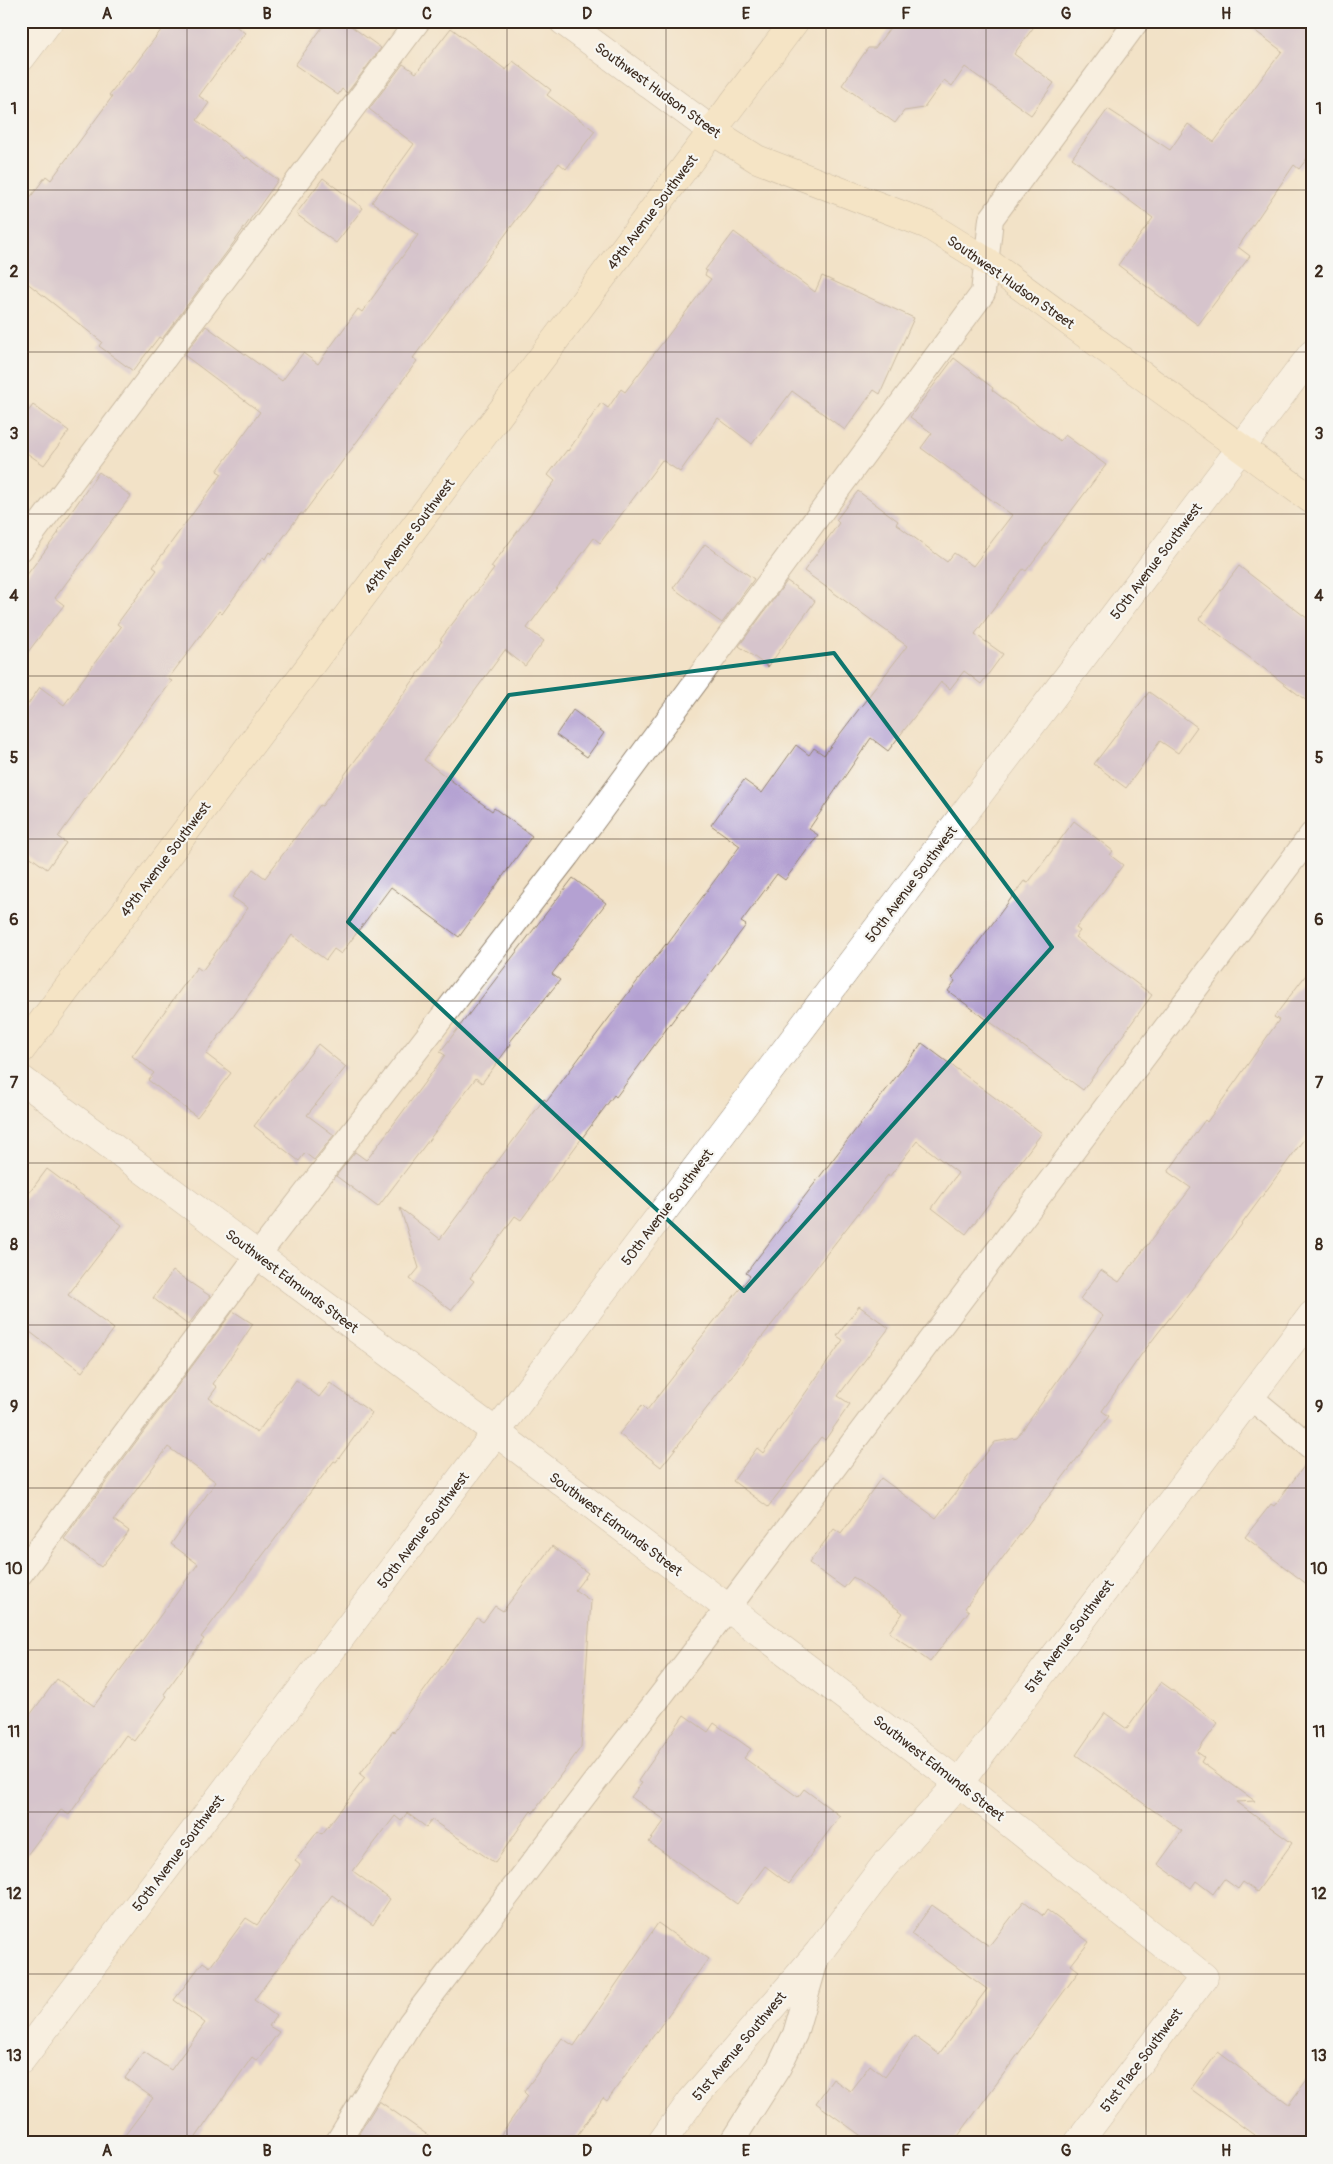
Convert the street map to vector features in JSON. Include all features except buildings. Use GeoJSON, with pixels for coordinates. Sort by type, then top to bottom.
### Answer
{"type":"FeatureCollection","features":[{"type":"Feature","properties":{"kind":"street"},"geometry":{"type":"LineString","coordinates":[[21,58],[49,21]]}},
{"type":"Feature","properties":{"kind":"street","name":"Southwest Hudson Street"},"geometry":{"type":"LineString","coordinates":[[563,21],[714,132],[757,159],[928,225],[986,261],[1312,500]]}},
{"type":"Feature","properties":{"kind":"street","name":"49th Avenue Southwest"},"geometry":{"type":"LineString","coordinates":[[21,1050],[714,132],[795,21]]}},
{"type":"Feature","properties":{"kind":"street","name":"50th Avenue Southwest"},"geometry":{"type":"LineString","coordinates":[[21,2060],[1312,354]]}},
{"type":"Feature","properties":{"kind":"street","name":"Southwest Edmunds Street"},"geometry":{"type":"LineString","coordinates":[[21,1079],[497,1433],[959,1782],[1204,1977]]}},
{"type":"Feature","properties":{"kind":"street","name":"51st Avenue Southwest"},"geometry":{"type":"LineString","coordinates":[[661,2143],[692,2100],[819,1952],[884,1866],[959,1782],[1312,1314]]}},
{"type":"Feature","properties":{"kind":"street","name":"51st Place Southwest"},"geometry":{"type":"LineString","coordinates":[[1078,2143],[1204,1977]]}},
{"type":"Feature","properties":{"kind":"lane"},"geometry":{"type":"LineString","coordinates":[[21,548],[418,21]]}},
{"type":"Feature","properties":{"kind":"lane"},"geometry":{"type":"LineString","coordinates":[[21,1574],[258,1255],[567,856],[983,293],[991,219],[1137,21]]}},
{"type":"Feature","properties":{"kind":"lane"},"geometry":{"type":"LineString","coordinates":[[337,2143],[410,2022],[728,1608],[1312,834]]}},
{"type":"Feature","properties":{"kind":"lane"},"geometry":{"type":"LineString","coordinates":[[1250,1397],[1312,1448]]}},
{"type":"Feature","properties":{"kind":"lane","name":"51st Avenue Southwest"},"geometry":{"type":"LineString","coordinates":[[730,2143],[779,2067],[795,2034],[819,1952]]}},
{"type":"Feature","properties":{"kind":"highlighted area"},"geometry":{"type":"Polygon","coordinates":[[[834,653],[1052,947],[744,1291],[348,922],[509,695],[834,653]]]}}]}
